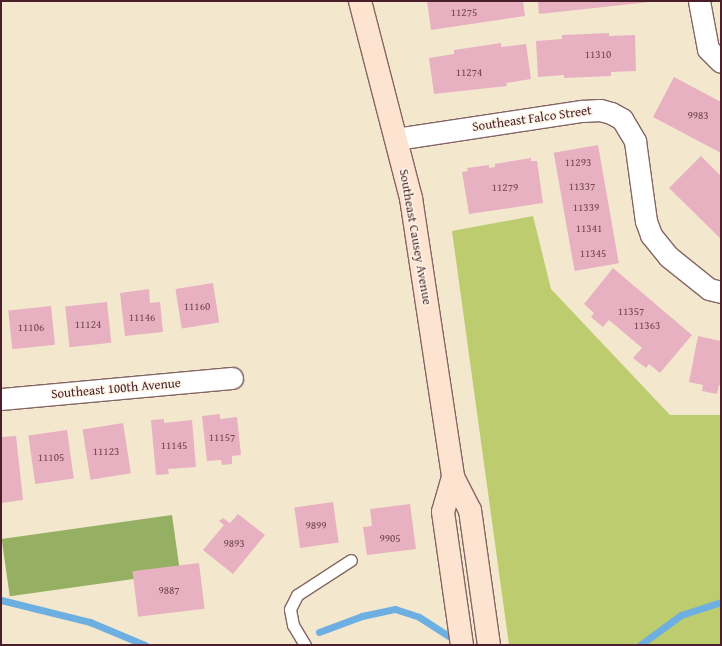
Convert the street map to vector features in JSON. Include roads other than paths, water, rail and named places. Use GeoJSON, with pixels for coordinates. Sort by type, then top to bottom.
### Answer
{"type":"FeatureCollection","features":[{"type":"Feature","properties":{"kind":"street","name":"Southeast Causey Avenue"},"geometry":{"type":"LineString","coordinates":[[360,1],[396,139],[420,253],[452,477],[470,510],[489,645]]}},
{"type":"Feature","properties":{"kind":"street"},"geometry":{"type":"LineString","coordinates":[[699,1],[708,49],[721,62]]}},
{"type":"Feature","properties":{"kind":"street","name":"Southeast Falco Street"},"geometry":{"type":"LineString","coordinates":[[396,139],[582,111],[600,110],[611,113],[622,120],[635,141],[646,221],[650,235],[681,266],[709,289],[721,292]]}},
{"type":"Feature","properties":{"kind":"street","name":"Southeast 100th Avenue"},"geometry":{"type":"LineString","coordinates":[[1,399],[232,378]]}},
{"type":"Feature","properties":{"kind":"street","name":"Southeast Causey Avenue"},"geometry":{"type":"LineString","coordinates":[[452,477],[443,512],[462,645]]}},
{"type":"Feature","properties":{"kind":"lane"},"geometry":{"type":"LineString","coordinates":[[305,645],[293,625],[290,609],[297,595],[351,560]]}},
{"type":"Feature","properties":{"kind":"waterway"},"geometry":{"type":"LineString","coordinates":[[1,600],[90,622],[145,645]]}},
{"type":"Feature","properties":{"kind":"waterway"},"geometry":{"type":"LineString","coordinates":[[640,645],[681,615],[721,602]]}},
{"type":"Feature","properties":{"kind":"waterway"},"geometry":{"type":"LineString","coordinates":[[319,632],[362,616],[395,609],[419,617],[458,642]]}}]}
